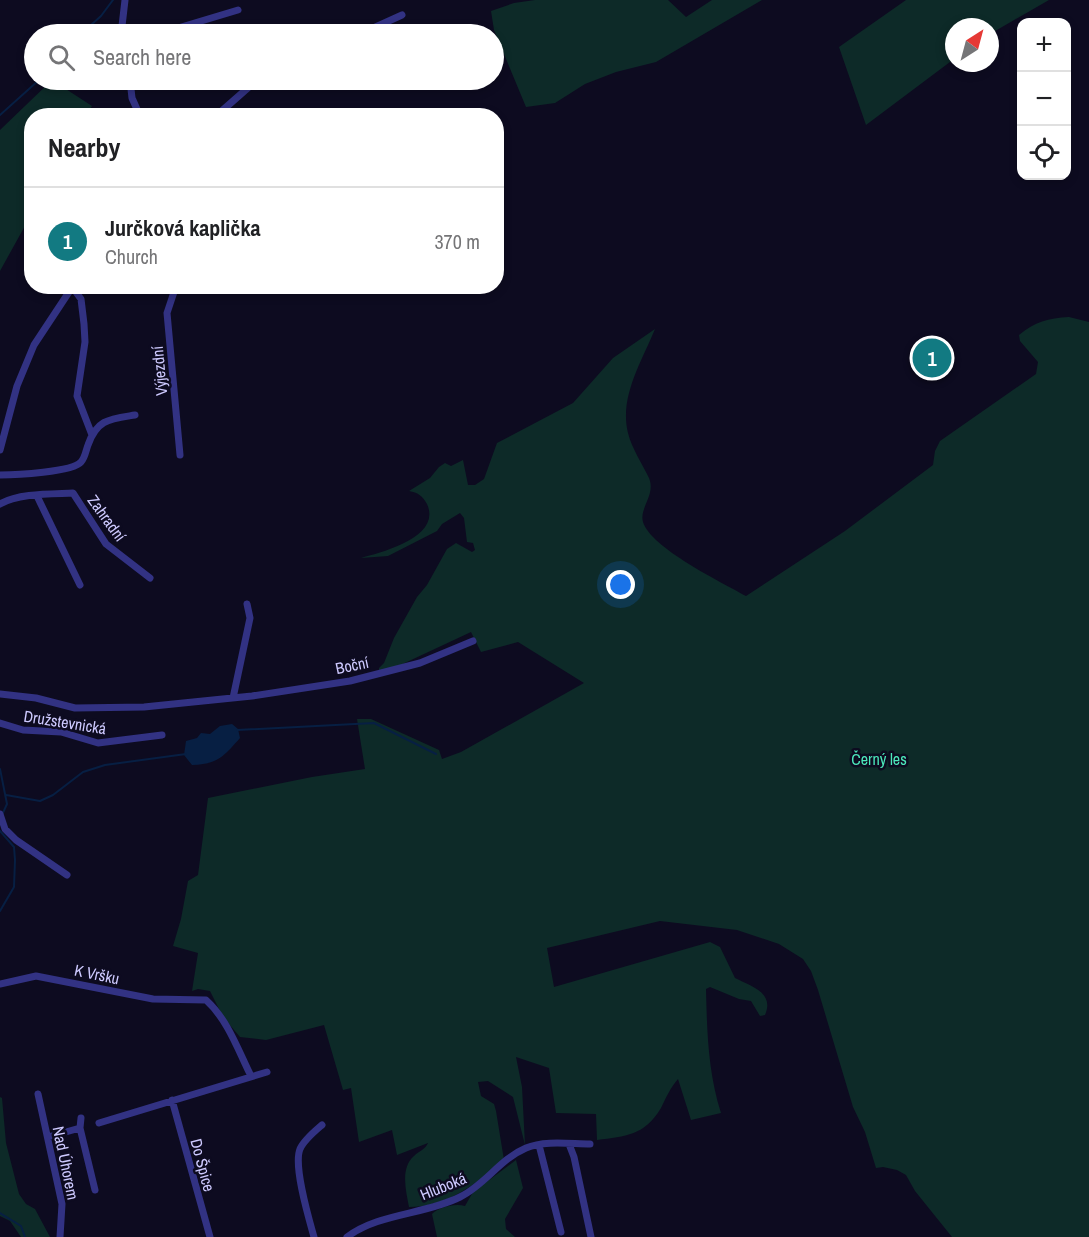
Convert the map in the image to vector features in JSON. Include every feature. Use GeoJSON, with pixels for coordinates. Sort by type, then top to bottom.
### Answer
{"type":"FeatureCollection","features":[{"type":"Feature","properties":{"kind":"street"},"geometry":{"type":"LineString","coordinates":[[122,24],[125,0]]}},
{"type":"Feature","properties":{"kind":"street"},"geometry":{"type":"LineString","coordinates":[[191,24],[238,10]]}},
{"type":"Feature","properties":{"kind":"street"},"geometry":{"type":"LineString","coordinates":[[382,24],[402,15]]}},
{"type":"Feature","properties":{"kind":"street"},"geometry":{"type":"LineString","coordinates":[[131,90],[136,108]]}},
{"type":"Feature","properties":{"kind":"street"},"geometry":{"type":"LineString","coordinates":[[225,108],[246,90]]}},
{"type":"Feature","properties":{"kind":"street"},"geometry":{"type":"LineString","coordinates":[[0,450],[18,386],[34,345],[68,294]]}},
{"type":"Feature","properties":{"kind":"street"},"geometry":{"type":"LineString","coordinates":[[77,294],[81,299],[85,333],[77,396],[92,435]]}},
{"type":"Feature","properties":{"kind":"street","name":"Výjezdní"},"geometry":{"type":"LineString","coordinates":[[173,294],[167,313],[180,455]]}},
{"type":"Feature","properties":{"kind":"street"},"geometry":{"type":"LineString","coordinates":[[0,476],[76,466],[82,461],[98,425],[105,421],[135,415]]}},
{"type":"Feature","properties":{"kind":"street","name":"Zahradní"},"geometry":{"type":"LineString","coordinates":[[0,504],[7,500],[73,493],[106,544],[150,579]]}},
{"type":"Feature","properties":{"kind":"street"},"geometry":{"type":"LineString","coordinates":[[37,496],[80,585]]}},
{"type":"Feature","properties":{"kind":"street"},"geometry":{"type":"LineString","coordinates":[[233,698],[250,618],[247,604]]}},
{"type":"Feature","properties":{"kind":"street"},"geometry":{"type":"LineString","coordinates":[[250,618],[261,617]]}},
{"type":"Feature","properties":{"kind":"street","name":"Boční"},"geometry":{"type":"LineString","coordinates":[[0,694],[36,698],[75,708],[144,707],[233,698],[350,681],[420,663],[473,641]]}},
{"type":"Feature","properties":{"kind":"street","name":"Družstevnická"},"geometry":{"type":"LineString","coordinates":[[0,723],[23,730],[60,732],[98,743],[162,735]]}},
{"type":"Feature","properties":{"kind":"street"},"geometry":{"type":"LineString","coordinates":[[1,816],[6,829],[16,840],[67,875]]}},
{"type":"Feature","properties":{"kind":"street","name":"K Vršku"},"geometry":{"type":"LineString","coordinates":[[0,984],[36,976],[153,999],[206,1000],[217,1010],[231,1033],[251,1076]]}},
{"type":"Feature","properties":{"kind":"street"},"geometry":{"type":"LineString","coordinates":[[99,1123],[267,1072]]}},
{"type":"Feature","properties":{"kind":"street","name":"Nad Úhorem"},"geometry":{"type":"LineString","coordinates":[[38,1094],[62,1204],[60,1237]]}},
{"type":"Feature","properties":{"kind":"street","name":"Do Špice"},"geometry":{"type":"LineString","coordinates":[[172,1100],[210,1237]]}},
{"type":"Feature","properties":{"kind":"street"},"geometry":{"type":"LineString","coordinates":[[81,1118],[80,1128],[95,1190]]}},
{"type":"Feature","properties":{"kind":"street"},"geometry":{"type":"LineString","coordinates":[[314,1237],[300,1174],[299,1156],[304,1143],[322,1125]]}},
{"type":"Feature","properties":{"kind":"street"},"geometry":{"type":"LineString","coordinates":[[48,1137],[80,1128]]}},
{"type":"Feature","properties":{"kind":"street"},"geometry":{"type":"LineString","coordinates":[[569,1144],[574,1157],[591,1237]]}},
{"type":"Feature","properties":{"kind":"street","name":"Hluboká"},"geometry":{"type":"LineString","coordinates":[[347,1237],[370,1225],[438,1206],[460,1197],[478,1187],[505,1162],[526,1148],[540,1145],[590,1144]]}},
{"type":"Feature","properties":{"kind":"street"},"geometry":{"type":"LineString","coordinates":[[540,1145],[561,1232]]}},
{"type":"Feature","properties":{"kind":"green space"},"geometry":{"type":"Polygon","coordinates":[[[535,0],[668,0],[686,17],[712,0],[762,0],[656,62],[616,72],[585,84],[555,103],[526,107],[504,54],[504,24],[493,24],[491,11],[514,3],[535,0]]]}},
{"type":"Feature","properties":{"kind":"green space"},"geometry":{"type":"Polygon","coordinates":[[[906,0],[1049,0],[999,29],[999,18],[945,18],[945,66],[866,125],[839,47],[906,0]]]}},
{"type":"Feature","properties":{"kind":"green space"},"geometry":{"type":"Polygon","coordinates":[[[42,90],[67,90],[92,106],[91,108],[24,108],[24,228],[0,271],[0,130],[42,90]]]}},
{"type":"Feature","properties":{"kind":"green space","name":"Černý les"},"geometry":{"type":"Polygon","coordinates":[[[1069,317],[1089,322],[1089,1237],[952,1237],[915,1191],[906,1175],[897,1170],[876,1168],[865,1132],[853,1107],[818,990],[811,971],[803,959],[779,944],[737,930],[660,921],[547,948],[554,987],[710,942],[720,947],[735,978],[754,987],[764,995],[767,1001],[765,1015],[760,1016],[751,1001],[739,999],[710,987],[706,989],[711,1067],[721,1113],[691,1120],[678,1079],[655,1117],[648,1124],[626,1136],[597,1140],[596,1114],[556,1113],[549,1068],[516,1057],[522,1087],[525,1145],[513,1097],[488,1081],[478,1082],[481,1096],[494,1104],[504,1160],[460,1193],[436,1203],[409,1207],[405,1173],[410,1161],[428,1143],[397,1155],[392,1130],[359,1142],[351,1088],[343,1090],[324,1025],[266,1040],[240,1037],[223,1017],[210,991],[198,989],[192,991],[198,953],[173,946],[188,881],[198,875],[208,798],[365,769],[357,719],[371,719],[439,750],[442,759],[461,752],[584,683],[518,642],[481,652],[471,632],[379,675],[379,668],[384,663],[394,638],[447,549],[456,543],[472,552],[475,550],[473,543],[467,542],[464,518],[460,513],[442,524],[437,531],[388,556],[361,558],[396,547],[419,534],[426,526],[429,516],[427,504],[420,495],[409,491],[430,478],[445,463],[451,466],[463,460],[468,485],[475,485],[484,479],[497,443],[573,403],[613,358],[655,329],[633,380],[626,420],[630,439],[651,484],[643,512],[643,522],[659,543],[688,564],[746,596],[845,531],[933,465],[935,451],[940,441],[1036,374],[1038,362],[1020,341],[1019,335],[1042,322],[1069,317]]]}},
{"type":"Feature","properties":{"kind":"green space"},"geometry":{"type":"Polygon","coordinates":[[[0,1097],[2,1098],[6,1143],[19,1194],[26,1204],[35,1209],[50,1237],[21,1237],[10,1221],[0,1216],[0,1097]]]}},
{"type":"Feature","properties":{"kind":"green space"},"geometry":{"type":"Polygon","coordinates":[[[516,1160],[523,1188],[505,1219],[506,1229],[515,1237],[437,1237],[432,1214],[447,1206],[465,1206],[473,1192],[516,1160]]]}},
{"type":"Feature","properties":{"kind":"water"},"geometry":{"type":"Polygon","coordinates":[[[232,724],[238,729],[240,738],[229,750],[214,761],[192,765],[184,755],[186,741],[197,738],[201,733],[210,734],[220,726],[232,724]]]}},
{"type":"Feature","properties":{"kind":"waterway"},"geometry":{"type":"LineString","coordinates":[[92,24],[113,0]]}},
{"type":"Feature","properties":{"kind":"waterway"},"geometry":{"type":"LineString","coordinates":[[0,115],[28,90]]}},
{"type":"Feature","properties":{"kind":"waterway"},"geometry":{"type":"LineString","coordinates":[[237,730],[374,723],[436,754]]}},
{"type":"Feature","properties":{"kind":"waterway"},"geometry":{"type":"LineString","coordinates":[[6,795],[40,801],[53,795],[83,772],[105,765],[186,754]]}},
{"type":"Feature","properties":{"kind":"waterway"},"geometry":{"type":"LineString","coordinates":[[0,769],[7,804],[2,815]]}},
{"type":"Feature","properties":{"kind":"waterway"},"geometry":{"type":"LineString","coordinates":[[0,831],[14,847],[15,860],[14,887],[0,911]]}},
{"type":"Feature","properties":{"kind":"waterway"},"geometry":{"type":"LineString","coordinates":[[0,1213],[21,1226],[25,1237]]}},
{"type":"Feature","properties":{"kind":"place","name":"Jurčková kaplička"},"geometry":{"type":"Point","coordinates":[932,358]}}]}
